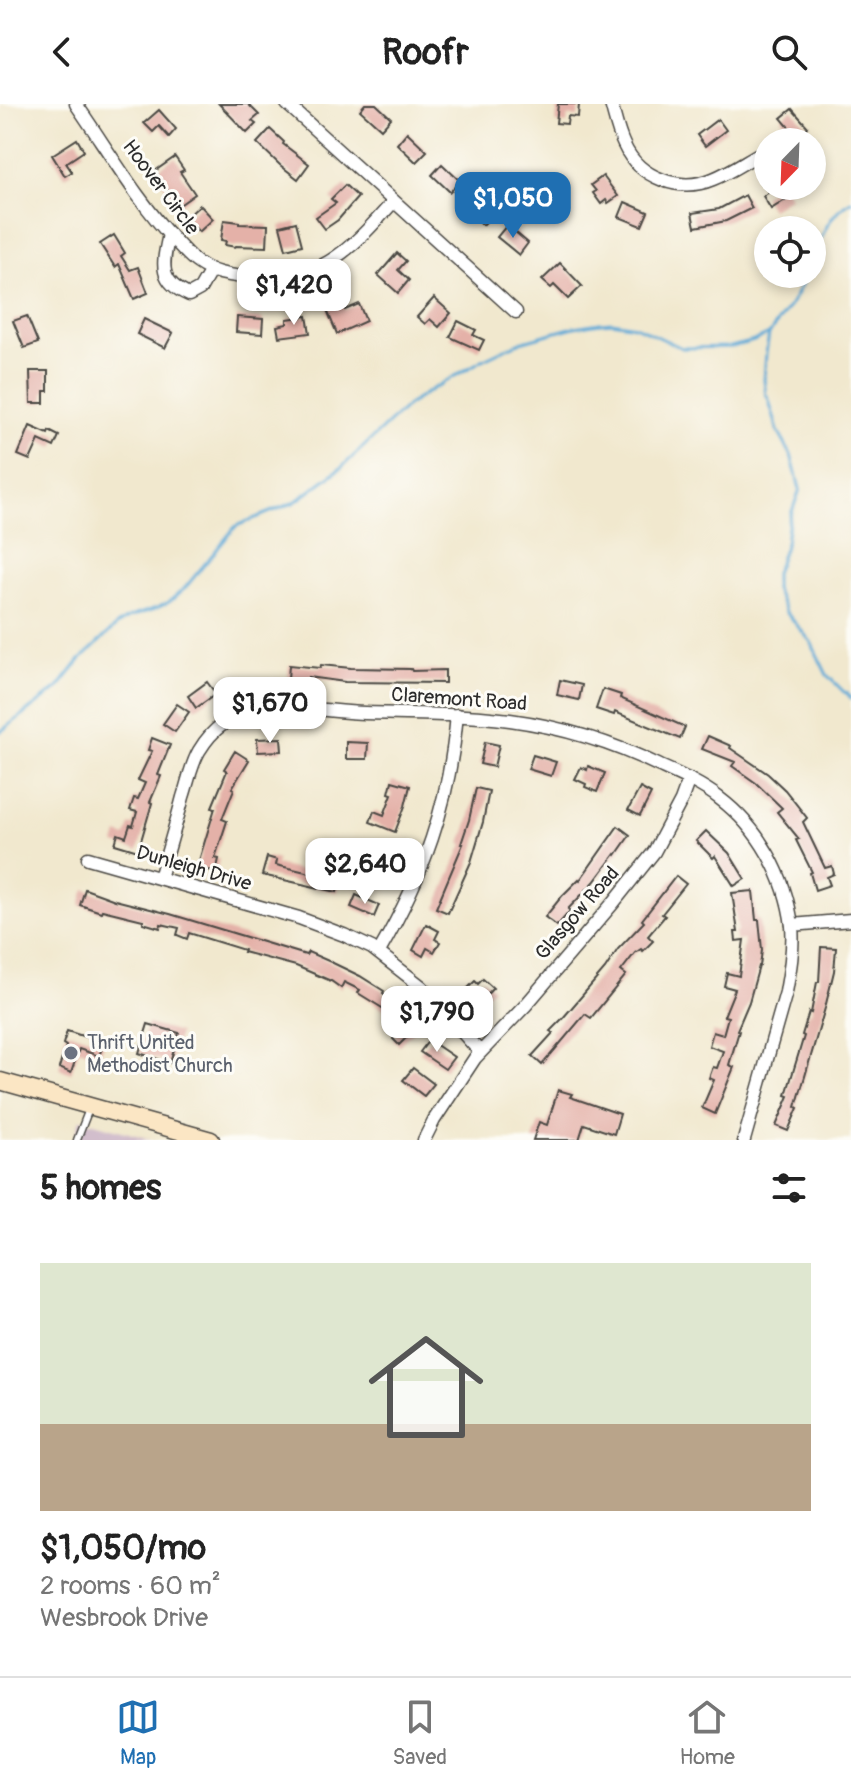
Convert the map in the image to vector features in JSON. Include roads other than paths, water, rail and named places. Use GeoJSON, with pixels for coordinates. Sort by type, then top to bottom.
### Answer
{"type":"FeatureCollection","features":[{"type":"Feature","properties":{"kind":"main road"},"geometry":{"type":"LineString","coordinates":[[0,1081],[211,1140]]}},
{"type":"Feature","properties":{"kind":"street","name":"Hoover Circle"},"geometry":{"type":"LineString","coordinates":[[76,104],[169,234],[196,263],[218,274],[261,278],[287,277],[311,271],[340,256],[393,202]]}},
{"type":"Feature","properties":{"kind":"street"},"geometry":{"type":"LineString","coordinates":[[287,104],[516,312]]}},
{"type":"Feature","properties":{"kind":"street"},"geometry":{"type":"LineString","coordinates":[[611,104],[629,155],[638,166],[660,179],[685,185],[699,184],[754,157]]}},
{"type":"Feature","properties":{"kind":"street"},"geometry":{"type":"LineString","coordinates":[[169,234],[164,260],[166,279],[177,290],[189,295],[200,289],[211,270]]}},
{"type":"Feature","properties":{"kind":"street","name":"Claremont Road"},"geometry":{"type":"LineString","coordinates":[[160,878],[196,757],[207,739],[229,720],[262,709],[457,715],[514,721],[578,735],[642,757],[689,779],[730,807],[756,835],[782,885],[792,925],[790,971],[744,1140]]}},
{"type":"Feature","properties":{"kind":"street"},"geometry":{"type":"LineString","coordinates":[[379,952],[408,900],[433,841],[449,774],[457,715]]}},
{"type":"Feature","properties":{"kind":"street","name":"Glasgow Road"},"geometry":{"type":"LineString","coordinates":[[424,1140],[460,1078],[480,1052],[525,1006],[638,874],[668,828],[689,779]]}},
{"type":"Feature","properties":{"kind":"street","name":"Dunleigh Drive"},"geometry":{"type":"LineString","coordinates":[[88,858],[311,922],[379,952],[422,987],[480,1052]]}},
{"type":"Feature","properties":{"kind":"street"},"geometry":{"type":"LineString","coordinates":[[792,925],[851,920]]}},
{"type":"Feature","properties":{"kind":"lane"},"geometry":{"type":"LineString","coordinates":[[77,1140],[91,1106]]}},
{"type":"Feature","properties":{"kind":"waterway"},"geometry":{"type":"LineString","coordinates":[[826,228],[837,212],[851,201]]}},
{"type":"Feature","properties":{"kind":"waterway"},"geometry":{"type":"LineString","coordinates":[[800,288],[769,334],[766,353],[766,396],[778,431],[791,455],[800,489],[775,573],[775,589],[785,611],[811,642],[827,675],[851,699]]}},
{"type":"Feature","properties":{"kind":"waterway"},"geometry":{"type":"LineString","coordinates":[[0,732],[58,688],[80,660],[118,624],[169,602],[185,588],[236,526],[295,502],[341,468],[408,405],[486,358],[520,342],[600,323],[635,326],[682,348],[731,347],[769,334]]}},
{"type":"Feature","properties":{"kind":"place","name":"Thrift United Methodist Church"},"geometry":{"type":"Point","coordinates":[71,1053]}}]}
